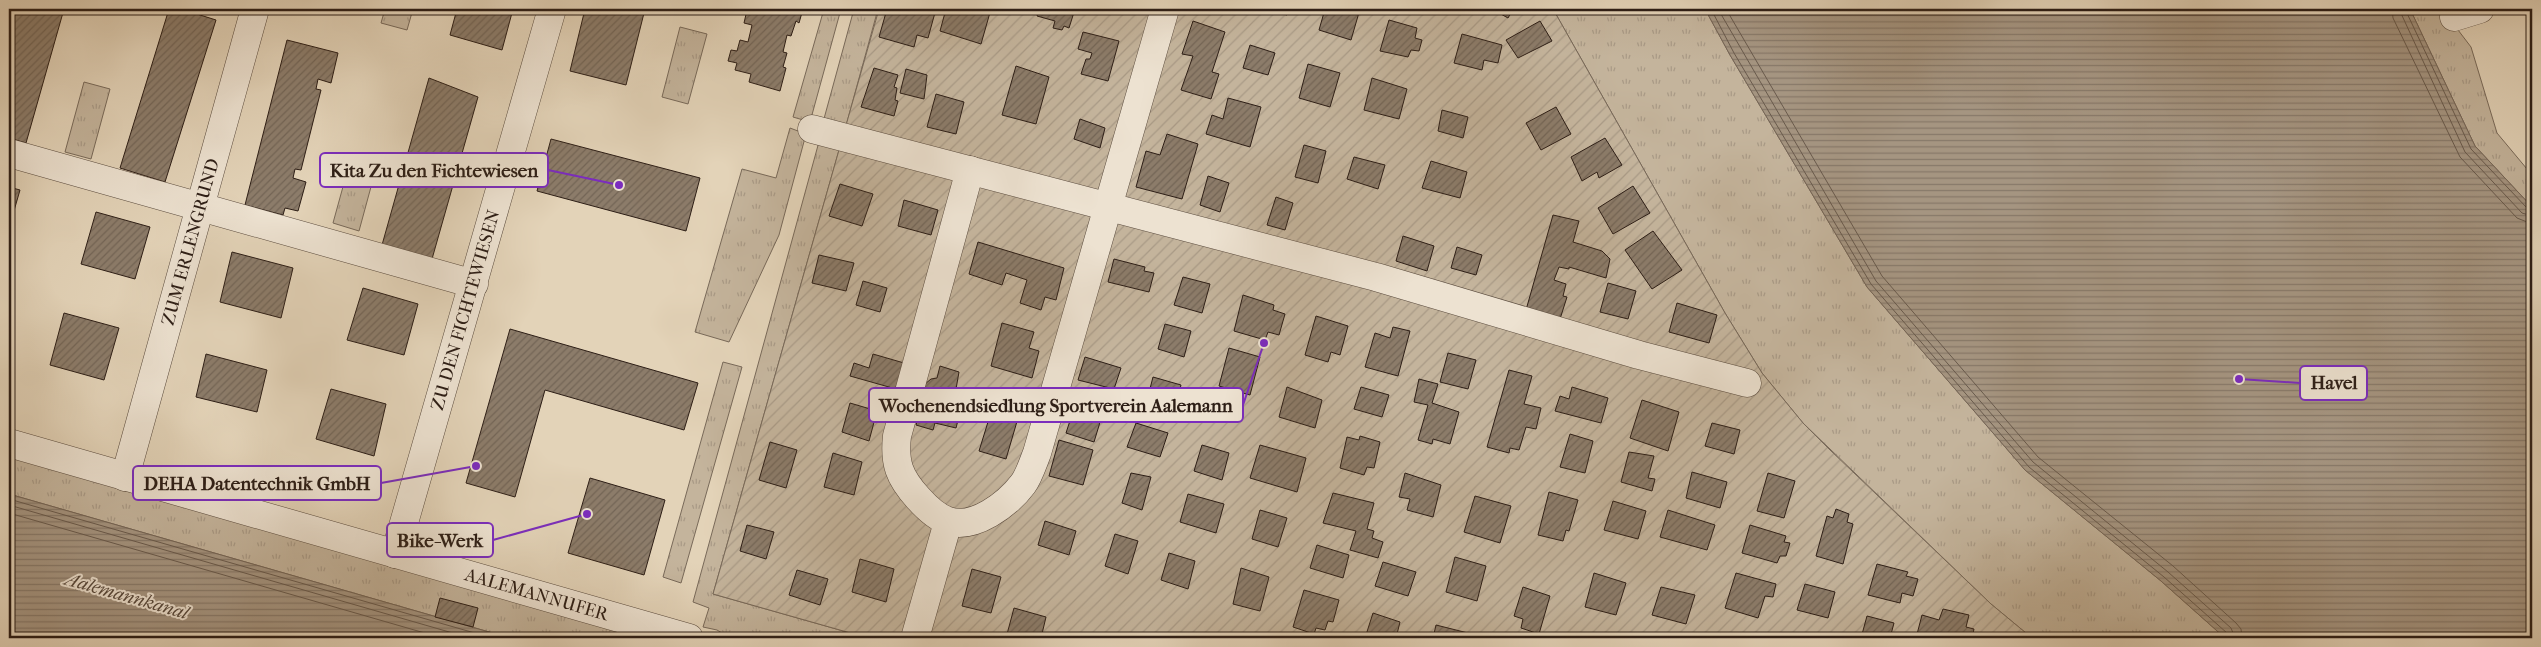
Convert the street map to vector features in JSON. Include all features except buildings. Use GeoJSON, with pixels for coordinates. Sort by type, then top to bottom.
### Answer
{"type":"FeatureCollection","features":[{"type":"Feature","properties":{"kind":"street","name":"ZUM ERLENGRUND"},"geometry":{"type":"LineString","coordinates":[[125,476],[256,9]]}},
{"type":"Feature","properties":{"kind":"street","name":"ZU DEN FICHTEWIESEN"},"geometry":{"type":"LineString","coordinates":[[395,554],[552,9]]}},
{"type":"Feature","properties":{"kind":"street"},"geometry":{"type":"LineString","coordinates":[[970,170],[897,436],[895,457],[901,475],[914,494],[928,509],[948,522],[972,521],[1002,505],[1024,483],[1037,453],[1165,9]]}},
{"type":"Feature","properties":{"kind":"street"},"geometry":{"type":"LineString","coordinates":[[2454,17],[2480,9]]}},
{"type":"Feature","properties":{"kind":"street"},"geometry":{"type":"LineString","coordinates":[[812,129],[1376,277],[1639,355],[1747,382]]}},
{"type":"Feature","properties":{"kind":"street"},"geometry":{"type":"LineString","coordinates":[[9,153],[474,284]]}},
{"type":"Feature","properties":{"kind":"street","name":"AALEMANNUFER"},"geometry":{"type":"LineString","coordinates":[[9,444],[689,638]]}},
{"type":"Feature","properties":{"kind":"street"},"geometry":{"type":"LineString","coordinates":[[915,638],[948,522]]}},
{"type":"Feature","properties":{"kind":"green space"},"geometry":{"type":"Polygon","coordinates":[[[385,9],[413,9],[407,30],[381,23],[385,9]]]}},
{"type":"Feature","properties":{"kind":"green space"},"geometry":{"type":"Polygon","coordinates":[[[824,9],[841,9],[810,122],[793,117],[824,9]]]}},
{"type":"Feature","properties":{"kind":"green space"},"geometry":{"type":"Polygon","coordinates":[[[854,9],[878,9],[844,133],[822,126],[854,9]]]}},
{"type":"Feature","properties":{"kind":"green space"},"geometry":{"type":"Polygon","coordinates":[[[879,9],[1553,9],[1725,313],[1762,373],[1803,423],[1830,450],[1991,604],[2032,638],[868,638],[713,594],[879,9]]]}},
{"type":"Feature","properties":{"kind":"green space"},"geometry":{"type":"Polygon","coordinates":[[[1553,9],[1705,9],[1730,55],[1867,287],[2025,470],[2161,581],[2225,638],[2032,638],[1991,604],[1803,423],[1762,373],[1725,313],[1553,9]]]}},
{"type":"Feature","properties":{"kind":"green space"},"geometry":{"type":"Polygon","coordinates":[[[2410,9],[2442,9],[2471,47],[2497,133],[2532,175],[2532,207],[2475,146],[2410,9]]]}},
{"type":"Feature","properties":{"kind":"green space"},"geometry":{"type":"Polygon","coordinates":[[[680,27],[707,34],[688,104],[662,97],[680,27]]]}},
{"type":"Feature","properties":{"kind":"green space"},"geometry":{"type":"Polygon","coordinates":[[[84,82],[110,89],[91,159],[65,152],[84,82]]]}},
{"type":"Feature","properties":{"kind":"green space"},"geometry":{"type":"Polygon","coordinates":[[[790,128],[806,134],[779,235],[729,342],[695,332],[742,169],[776,178],[790,128]]]}},
{"type":"Feature","properties":{"kind":"green space"},"geometry":{"type":"Polygon","coordinates":[[[820,138],[841,143],[713,594],[868,638],[730,638],[717,630],[703,627],[709,608],[693,602],[820,138]]]}},
{"type":"Feature","properties":{"kind":"green space"},"geometry":{"type":"Polygon","coordinates":[[[352,154],[378,161],[359,231],[333,223],[352,154]]]}},
{"type":"Feature","properties":{"kind":"green space"},"geometry":{"type":"Polygon","coordinates":[[[723,362],[742,367],[681,583],[663,577],[723,362]]]}},
{"type":"Feature","properties":{"kind":"green space"},"geometry":{"type":"Polygon","coordinates":[[[9,443],[689,638],[510,638],[9,494],[9,443]]]}},
{"type":"Feature","properties":{"kind":"water"},"geometry":{"type":"Polygon","coordinates":[[[1705,9],[2410,9],[2475,146],[2532,207],[2532,638],[2225,638],[2161,581],[2025,470],[1867,287],[1730,55],[1705,9]]]}},
{"type":"Feature","properties":{"kind":"water","name":"Aalemannkanal"},"geometry":{"type":"Polygon","coordinates":[[[9,494],[510,638],[9,638],[9,494]]]}},
{"type":"Feature","properties":{"kind":"place","name":"Kita Zu den Fichtewiesen"},"geometry":{"type":"Point","coordinates":[619,185]}},
{"type":"Feature","properties":{"kind":"place","name":"Wochenendsiedlung Sportverein Aalemann"},"geometry":{"type":"Point","coordinates":[1264,343]}},
{"type":"Feature","properties":{"kind":"place","name":"Havel"},"geometry":{"type":"Point","coordinates":[2239,379]}},
{"type":"Feature","properties":{"kind":"place","name":"DEHA Datentechnik GmbH"},"geometry":{"type":"Point","coordinates":[476,466]}},
{"type":"Feature","properties":{"kind":"place","name":"Bike-Werk"},"geometry":{"type":"Point","coordinates":[587,514]}}]}
